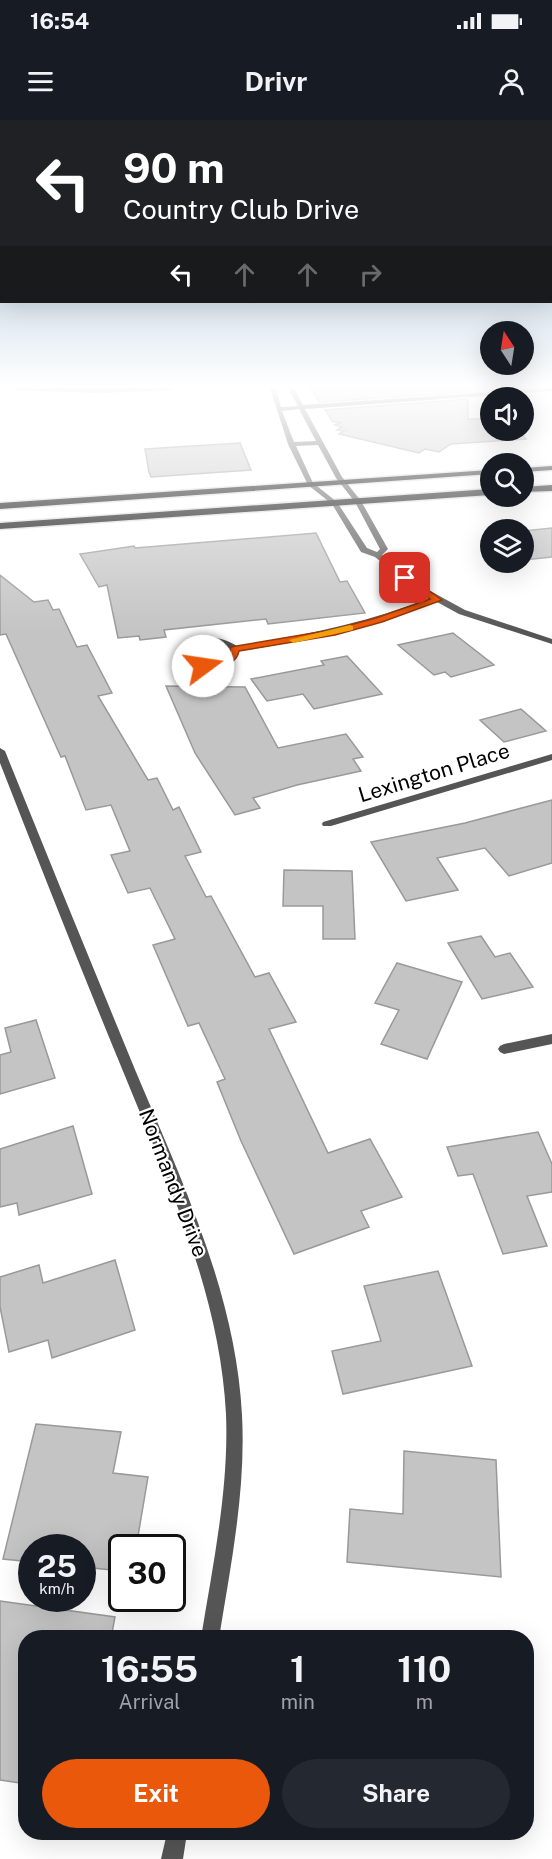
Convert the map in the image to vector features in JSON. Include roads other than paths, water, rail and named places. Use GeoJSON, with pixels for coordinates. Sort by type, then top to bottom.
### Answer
{"type":"FeatureCollection","features":[{"type":"Feature","properties":{"kind":"main road"},"geometry":{"type":"LineString","coordinates":[[0,506],[480,473]]}},
{"type":"Feature","properties":{"kind":"main road"},"geometry":{"type":"LineString","coordinates":[[534,489],[552,488]]}},
{"type":"Feature","properties":{"kind":"main road"},"geometry":{"type":"LineString","coordinates":[[0,526],[480,493]]}},
{"type":"Feature","properties":{"kind":"street"},"geometry":{"type":"LineString","coordinates":[[303,469],[310,484],[335,503],[361,546],[378,555],[397,572],[437,600],[486,621],[552,642]]}},
{"type":"Feature","properties":{"kind":"street"},"geometry":{"type":"LineString","coordinates":[[335,469],[342,482],[358,501],[384,549],[378,555]]}},
{"type":"Feature","properties":{"kind":"street"},"geometry":{"type":"LineString","coordinates":[[235,649],[230,660],[212,666],[191,663],[185,659],[182,652],[189,644],[205,639],[223,641],[235,649],[332,633],[437,600]]}},
{"type":"Feature","properties":{"kind":"street","name":"Normandy Drive"},"geometry":{"type":"LineString","coordinates":[[0,750],[189,1216],[222,1329],[232,1384],[235,1449],[224,1552],[211,1630]]}},
{"type":"Feature","properties":{"kind":"street","name":"Lexington Place"},"geometry":{"type":"LineString","coordinates":[[327,824],[552,757]]}},
{"type":"Feature","properties":{"kind":"street"},"geometry":{"type":"LineString","coordinates":[[504,1049],[552,1039]]}},
{"type":"Feature","properties":{"kind":"street"},"geometry":{"type":"LineString","coordinates":[[172,1859],[176,1840]]}}]}
